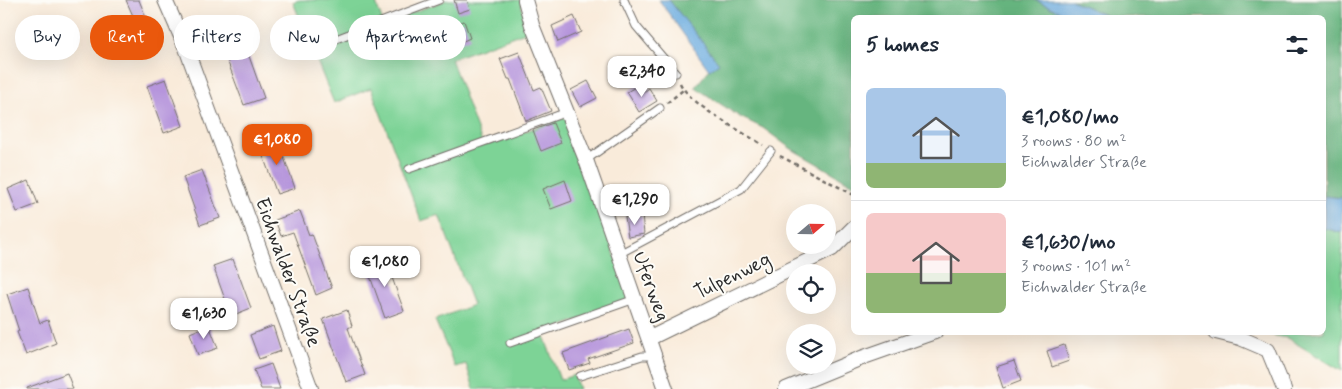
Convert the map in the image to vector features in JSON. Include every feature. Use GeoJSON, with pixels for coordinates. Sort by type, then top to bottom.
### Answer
{"type":"FeatureCollection","features":[{"type":"Feature","properties":{"kind":"street","name":"Eichwalder Straße"},"geometry":{"type":"LineString","coordinates":[[165,0],[186,48],[311,389]]}},
{"type":"Feature","properties":{"kind":"street","name":"Uferweg"},"geometry":{"type":"LineString","coordinates":[[525,0],[532,25],[586,160],[650,338],[666,389]]}},
{"type":"Feature","properties":{"kind":"street","name":"Tulpenweg"},"geometry":{"type":"LineString","coordinates":[[650,338],[832,249],[851,230]]}},
{"type":"Feature","properties":{"kind":"street"},"geometry":{"type":"LineString","coordinates":[[786,389],[864,357],[926,335]]}},
{"type":"Feature","properties":{"kind":"street"},"geometry":{"type":"LineString","coordinates":[[1228,335],[1268,350],[1284,389]]}},
{"type":"Feature","properties":{"kind":"lane"},"geometry":{"type":"LineString","coordinates":[[338,38],[439,0]]}},
{"type":"Feature","properties":{"kind":"lane"},"geometry":{"type":"LineString","coordinates":[[624,0],[636,26],[676,73]]}},
{"type":"Feature","properties":{"kind":"lane"},"geometry":{"type":"LineString","coordinates":[[586,160],[660,108]]}},
{"type":"Feature","properties":{"kind":"lane"},"geometry":{"type":"LineString","coordinates":[[409,168],[567,112]]}},
{"type":"Feature","properties":{"kind":"lane"},"geometry":{"type":"LineString","coordinates":[[619,254],[741,189],[771,151]]}},
{"type":"Feature","properties":{"kind":"lane"},"geometry":{"type":"LineString","coordinates":[[510,343],[635,299]]}},
{"type":"Feature","properties":{"kind":"lane"},"geometry":{"type":"LineString","coordinates":[[580,376],[642,356],[656,359]]}},
{"type":"Feature","properties":{"kind":"path"},"geometry":{"type":"LineString","coordinates":[[676,73],[683,90],[696,102]]}},
{"type":"Feature","properties":{"kind":"path"},"geometry":{"type":"LineString","coordinates":[[660,108],[683,90]]}},
{"type":"Feature","properties":{"kind":"green space"},"geometry":{"type":"Polygon","coordinates":[[[300,0],[375,0],[380,15],[348,15],[348,60],[451,60],[481,140],[487,145],[565,117],[631,300],[543,333],[560,380],[574,375],[579,389],[474,389],[466,364],[455,367],[435,320],[473,305],[439,215],[421,221],[371,88],[334,103],[317,60],[338,60],[338,15],[298,15],[293,2],[300,0]]]}},
{"type":"Feature","properties":{"kind":"green space"},"geometry":{"type":"Polygon","coordinates":[[[447,0],[520,0],[528,31],[466,54],[466,15],[405,15],[447,0]]]}},
{"type":"Feature","properties":{"kind":"green space"},"geometry":{"type":"Polygon","coordinates":[[[669,0],[1035,0],[1067,15],[851,15],[851,183],[790,148],[763,128],[740,117],[695,87],[709,70],[719,63],[669,0]]]}},
{"type":"Feature","properties":{"kind":"green space"},"geometry":{"type":"Polygon","coordinates":[[[1071,0],[1342,0],[1342,198],[1326,196],[1326,15],[1105,15],[1071,0]]]}},
{"type":"Feature","properties":{"kind":"green space"},"geometry":{"type":"Polygon","coordinates":[[[1326,229],[1342,233],[1342,371],[1287,338],[1271,335],[1326,335],[1326,229]]]}},
{"type":"Feature","properties":{"kind":"water"},"geometry":{"type":"Polygon","coordinates":[[[659,0],[669,0],[719,63],[709,70],[659,0]]]}},
{"type":"Feature","properties":{"kind":"water"},"geometry":{"type":"Polygon","coordinates":[[[1035,0],[1071,0],[1105,15],[1067,15],[1035,0]]]}},
{"type":"Feature","properties":{"kind":"water"},"geometry":{"type":"Polygon","coordinates":[[[1326,196],[1342,198],[1342,233],[1326,229],[1326,196]]]}},
{"type":"Feature","properties":{"kind":"building"},"geometry":{"type":"Polygon","coordinates":[[[126,0],[139,0],[145,15],[133,15],[126,0]]]}},
{"type":"Feature","properties":{"kind":"building"},"geometry":{"type":"Polygon","coordinates":[[[454,0],[467,0],[470,9],[458,13],[454,0]]]}},
{"type":"Feature","properties":{"kind":"building"},"geometry":{"type":"Polygon","coordinates":[[[574,16],[581,32],[558,42],[552,26],[574,16]]]}},
{"type":"Feature","properties":{"kind":"building"},"geometry":{"type":"Polygon","coordinates":[[[466,27],[470,38],[466,40],[466,27]]]}},
{"type":"Feature","properties":{"kind":"building"},"geometry":{"type":"Polygon","coordinates":[[[519,52],[534,90],[541,87],[551,111],[526,121],[500,59],[519,52]]]}},
{"type":"Feature","properties":{"kind":"building"},"geometry":{"type":"Polygon","coordinates":[[[227,60],[250,60],[264,98],[244,105],[227,60]]]}},
{"type":"Feature","properties":{"kind":"building"},"geometry":{"type":"Polygon","coordinates":[[[166,79],[183,126],[164,133],[147,86],[166,79]]]}},
{"type":"Feature","properties":{"kind":"building"},"geometry":{"type":"Polygon","coordinates":[[[588,81],[597,98],[580,107],[571,90],[588,81]]]}},
{"type":"Feature","properties":{"kind":"building"},"geometry":{"type":"Polygon","coordinates":[[[640,84],[644,92],[649,88],[657,101],[639,112],[627,92],[640,84]]]}},
{"type":"Feature","properties":{"kind":"building"},"geometry":{"type":"Polygon","coordinates":[[[553,123],[561,143],[541,151],[533,130],[553,123]]]}},
{"type":"Feature","properties":{"kind":"building"},"geometry":{"type":"Polygon","coordinates":[[[277,138],[295,188],[277,194],[259,145],[277,138]]]}},
{"type":"Feature","properties":{"kind":"building"},"geometry":{"type":"Polygon","coordinates":[[[202,170],[220,218],[200,225],[183,177],[202,170]]]}},
{"type":"Feature","properties":{"kind":"building"},"geometry":{"type":"Polygon","coordinates":[[[29,180],[38,204],[17,212],[8,189],[29,180]]]}},
{"type":"Feature","properties":{"kind":"building"},"geometry":{"type":"Polygon","coordinates":[[[565,180],[572,201],[551,209],[543,189],[565,180]]]}},
{"type":"Feature","properties":{"kind":"building"},"geometry":{"type":"Polygon","coordinates":[[[300,211],[309,235],[312,234],[332,288],[316,295],[293,232],[281,236],[275,220],[300,211]]]}},
{"type":"Feature","properties":{"kind":"building"},"geometry":{"type":"Polygon","coordinates":[[[642,215],[644,234],[628,237],[625,217],[642,215]]]}},
{"type":"Feature","properties":{"kind":"building"},"geometry":{"type":"Polygon","coordinates":[[[385,258],[404,311],[385,318],[366,265],[385,258]]]}},
{"type":"Feature","properties":{"kind":"building"},"geometry":{"type":"Polygon","coordinates":[[[233,259],[251,308],[231,316],[213,266],[233,259]]]}},
{"type":"Feature","properties":{"kind":"building"},"geometry":{"type":"Polygon","coordinates":[[[28,287],[40,323],[48,320],[56,343],[26,355],[17,332],[19,331],[7,294],[28,287]]]}},
{"type":"Feature","properties":{"kind":"building"},"geometry":{"type":"Polygon","coordinates":[[[347,310],[352,326],[348,328],[365,375],[346,382],[323,319],[347,310]]]}},
{"type":"Feature","properties":{"kind":"building"},"geometry":{"type":"Polygon","coordinates":[[[209,325],[218,348],[198,355],[190,333],[209,325]]]}},
{"type":"Feature","properties":{"kind":"building"},"geometry":{"type":"Polygon","coordinates":[[[273,326],[281,351],[259,359],[250,335],[273,326]]]}},
{"type":"Feature","properties":{"kind":"building"},"geometry":{"type":"Polygon","coordinates":[[[629,329],[634,343],[588,359],[590,363],[569,370],[563,353],[629,329]]]}},
{"type":"Feature","properties":{"kind":"building"},"geometry":{"type":"Polygon","coordinates":[[[1064,345],[1069,361],[1052,367],[1047,351],[1064,345]]]}},
{"type":"Feature","properties":{"kind":"building"},"geometry":{"type":"Polygon","coordinates":[[[1014,361],[1021,381],[1003,388],[996,367],[1014,361]]]}},
{"type":"Feature","properties":{"kind":"building"},"geometry":{"type":"Polygon","coordinates":[[[271,364],[280,389],[261,389],[254,370],[271,364]]]}},
{"type":"Feature","properties":{"kind":"building"},"geometry":{"type":"Polygon","coordinates":[[[67,373],[73,389],[27,389],[27,388],[67,373]]]}}]}
